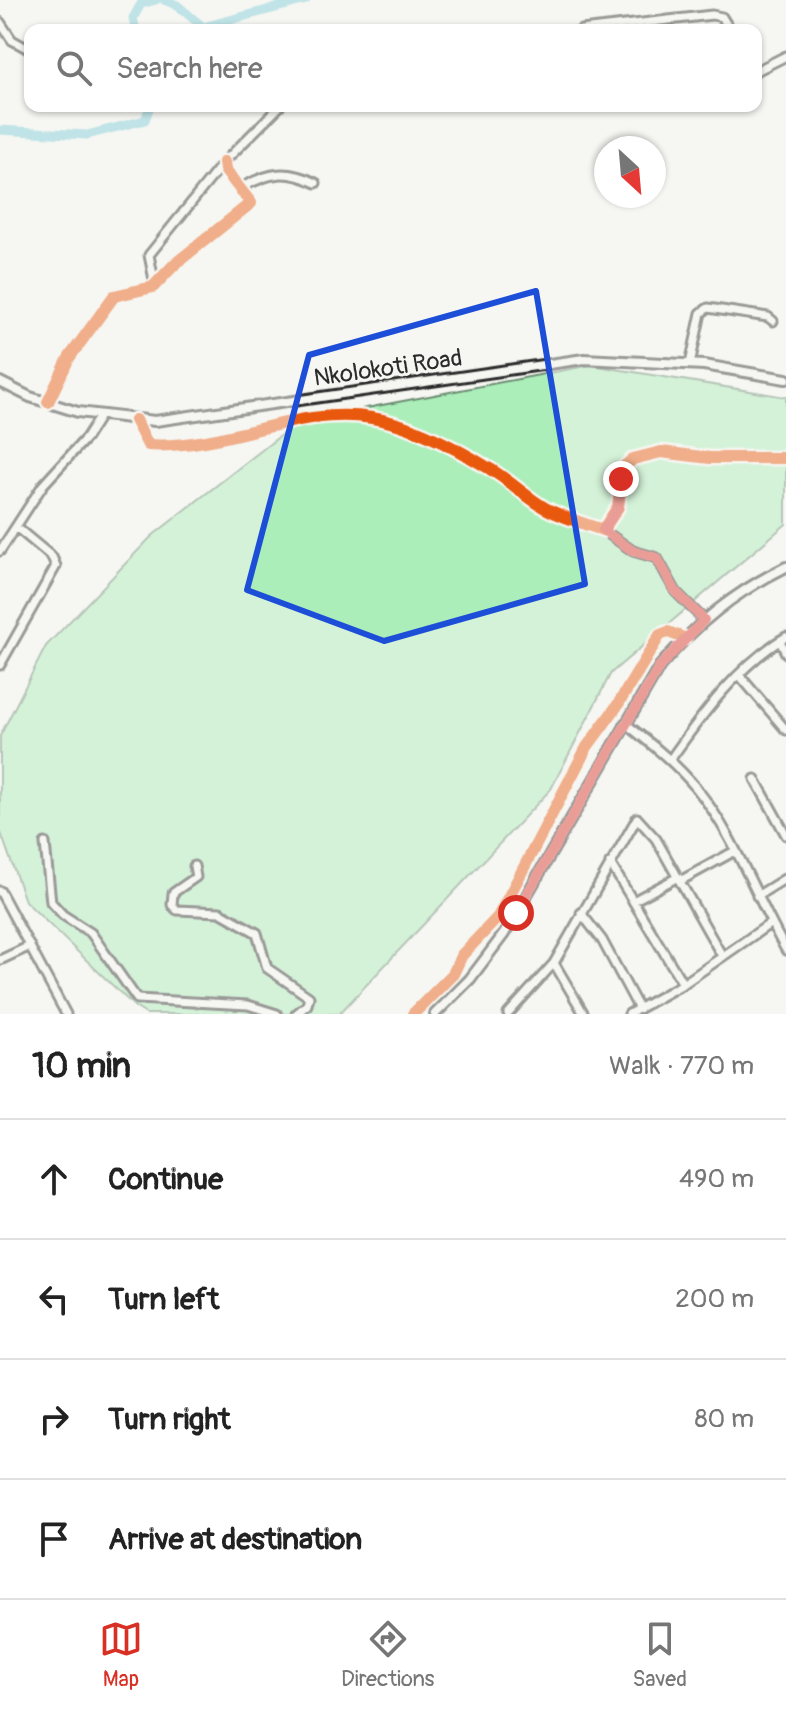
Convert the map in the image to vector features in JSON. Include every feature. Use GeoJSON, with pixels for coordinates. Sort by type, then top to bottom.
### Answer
{"type":"FeatureCollection","features":[{"type":"Feature","properties":{"kind":"main road","name":"Nkolokoti Road"},"geometry":{"type":"LineString","coordinates":[[0,382],[48,402],[100,416],[135,420],[178,419],[572,360],[690,364],[786,379]]}},
{"type":"Feature","properties":{"kind":"main road"},"geometry":{"type":"LineString","coordinates":[[435,1014],[470,979],[504,934],[660,666],[684,638],[744,588],[786,567]]}},
{"type":"Feature","properties":{"kind":"street"},"geometry":{"type":"LineString","coordinates":[[633,24],[712,15],[722,17],[726,24]]}},
{"type":"Feature","properties":{"kind":"street"},"geometry":{"type":"LineString","coordinates":[[0,22],[12,40],[24,47]]}},
{"type":"Feature","properties":{"kind":"street"},"geometry":{"type":"LineString","coordinates":[[762,68],[786,56]]}},
{"type":"Feature","properties":{"kind":"street"},"geometry":{"type":"LineString","coordinates":[[155,285],[149,255],[224,162],[274,112]]}},
{"type":"Feature","properties":{"kind":"street"},"geometry":{"type":"LineString","coordinates":[[48,402],[69,358],[114,296],[155,285],[175,264],[251,203],[225,170],[224,162]]}},
{"type":"Feature","properties":{"kind":"street"},"geometry":{"type":"LineString","coordinates":[[241,188],[262,176],[278,172],[297,174],[316,183]]}},
{"type":"Feature","properties":{"kind":"street"},"geometry":{"type":"LineString","coordinates":[[690,364],[701,313],[708,308],[768,317],[773,321]]}},
{"type":"Feature","properties":{"kind":"street"},"geometry":{"type":"LineString","coordinates":[[0,551],[43,485],[86,438],[100,416]]}},
{"type":"Feature","properties":{"kind":"street"},"geometry":{"type":"LineString","coordinates":[[135,420],[148,445],[175,447],[229,439],[302,419],[371,417],[404,425],[490,469],[542,506],[603,530],[633,551],[657,558],[676,592],[704,620]]}},
{"type":"Feature","properties":{"kind":"street"},"geometry":{"type":"LineString","coordinates":[[603,530],[618,507],[623,468],[640,456],[661,452],[710,458],[786,458]]}},
{"type":"Feature","properties":{"kind":"street"},"geometry":{"type":"LineString","coordinates":[[0,665],[56,566],[52,557],[16,527]]}},
{"type":"Feature","properties":{"kind":"street"},"geometry":{"type":"LineString","coordinates":[[413,1014],[456,970],[462,955],[498,917],[587,747],[617,706],[660,635],[668,632],[684,638]]}},
{"type":"Feature","properties":{"kind":"street"},"geometry":{"type":"LineString","coordinates":[[670,760],[703,714],[740,676],[783,639],[786,653]]}},
{"type":"Feature","properties":{"kind":"street"},"geometry":{"type":"LineString","coordinates":[[740,676],[786,730]]}},
{"type":"Feature","properties":{"kind":"street"},"geometry":{"type":"LineString","coordinates":[[625,723],[670,760],[698,791],[735,851],[786,950]]}},
{"type":"Feature","properties":{"kind":"street"},"geometry":{"type":"LineString","coordinates":[[755,779],[786,835]]}},
{"type":"Feature","properties":{"kind":"street"},"geometry":{"type":"LineString","coordinates":[[508,1014],[554,963],[632,822],[641,819],[722,956]]}},
{"type":"Feature","properties":{"kind":"street"},"geometry":{"type":"LineString","coordinates":[[45,843],[51,902],[63,915],[91,933],[137,999],[248,1005],[277,1014]]}},
{"type":"Feature","properties":{"kind":"street"},"geometry":{"type":"LineString","coordinates":[[635,900],[735,851]]}},
{"type":"Feature","properties":{"kind":"street"},"geometry":{"type":"LineString","coordinates":[[610,863],[683,984]]}},
{"type":"Feature","properties":{"kind":"street"},"geometry":{"type":"LineString","coordinates":[[194,866],[196,877],[173,893],[172,905],[177,910],[220,912],[257,933],[267,968],[309,997],[307,1005],[296,1014]]}},
{"type":"Feature","properties":{"kind":"street"},"geometry":{"type":"LineString","coordinates":[[757,896],[786,878]]}},
{"type":"Feature","properties":{"kind":"street"},"geometry":{"type":"LineString","coordinates":[[0,891],[66,1014]]}},
{"type":"Feature","properties":{"kind":"street"},"geometry":{"type":"LineString","coordinates":[[581,913],[602,940],[639,1009]]}},
{"type":"Feature","properties":{"kind":"street"},"geometry":{"type":"LineString","coordinates":[[629,1014],[683,984],[771,923]]}},
{"type":"Feature","properties":{"kind":"street"},"geometry":{"type":"LineString","coordinates":[[0,960],[30,946]]}},
{"type":"Feature","properties":{"kind":"street"},"geometry":{"type":"LineString","coordinates":[[554,963],[584,1014]]}},
{"type":"Feature","properties":{"kind":"highlighted area"},"geometry":{"type":"Polygon","coordinates":[[[536,291],[585,584],[384,641],[247,590],[309,355],[536,291]]]}},
{"type":"Feature","properties":{"kind":"green space"},"geometry":{"type":"Polygon","coordinates":[[[591,365],[786,397],[786,524],[611,673],[551,789],[339,1014],[146,1014],[135,1007],[25,901],[0,830],[0,736],[46,646],[152,536],[299,421],[591,365]]]}},
{"type":"Feature","properties":{"kind":"waterway"},"geometry":{"type":"LineString","coordinates":[[134,24],[133,18],[141,4],[156,0]]}},
{"type":"Feature","properties":{"kind":"waterway"},"geometry":{"type":"LineString","coordinates":[[164,0],[177,5],[199,24]]}},
{"type":"Feature","properties":{"kind":"waterway"},"geometry":{"type":"LineString","coordinates":[[214,24],[306,0]]}},
{"type":"Feature","properties":{"kind":"waterway"},"geometry":{"type":"LineString","coordinates":[[0,130],[87,135],[145,120],[148,112]]}},
{"type":"Feature","properties":{"kind":"cycle path"},"geometry":{"type":"LineString","coordinates":[[48,402],[69,358],[114,296],[153,287],[175,264],[251,203],[225,170],[224,162]]}},
{"type":"Feature","properties":{"kind":"cycle path"},"geometry":{"type":"LineString","coordinates":[[135,420],[148,445],[205,441],[316,417],[344,416],[387,421],[418,431],[463,453],[545,508],[603,530],[618,507],[623,468],[633,459],[661,452],[710,458],[786,458]]}},
{"type":"Feature","properties":{"kind":"cycle path"},"geometry":{"type":"LineString","coordinates":[[413,1014],[453,974],[462,955],[498,917],[587,747],[617,706],[660,635],[668,632],[684,638]]}},
{"type":"Feature","properties":{"kind":"route"},"geometry":{"type":"LineString","coordinates":[[516,913],[596,771],[660,666],[704,620],[676,592],[668,572],[657,558],[633,551],[603,530],[618,507],[621,479]]}}]}
